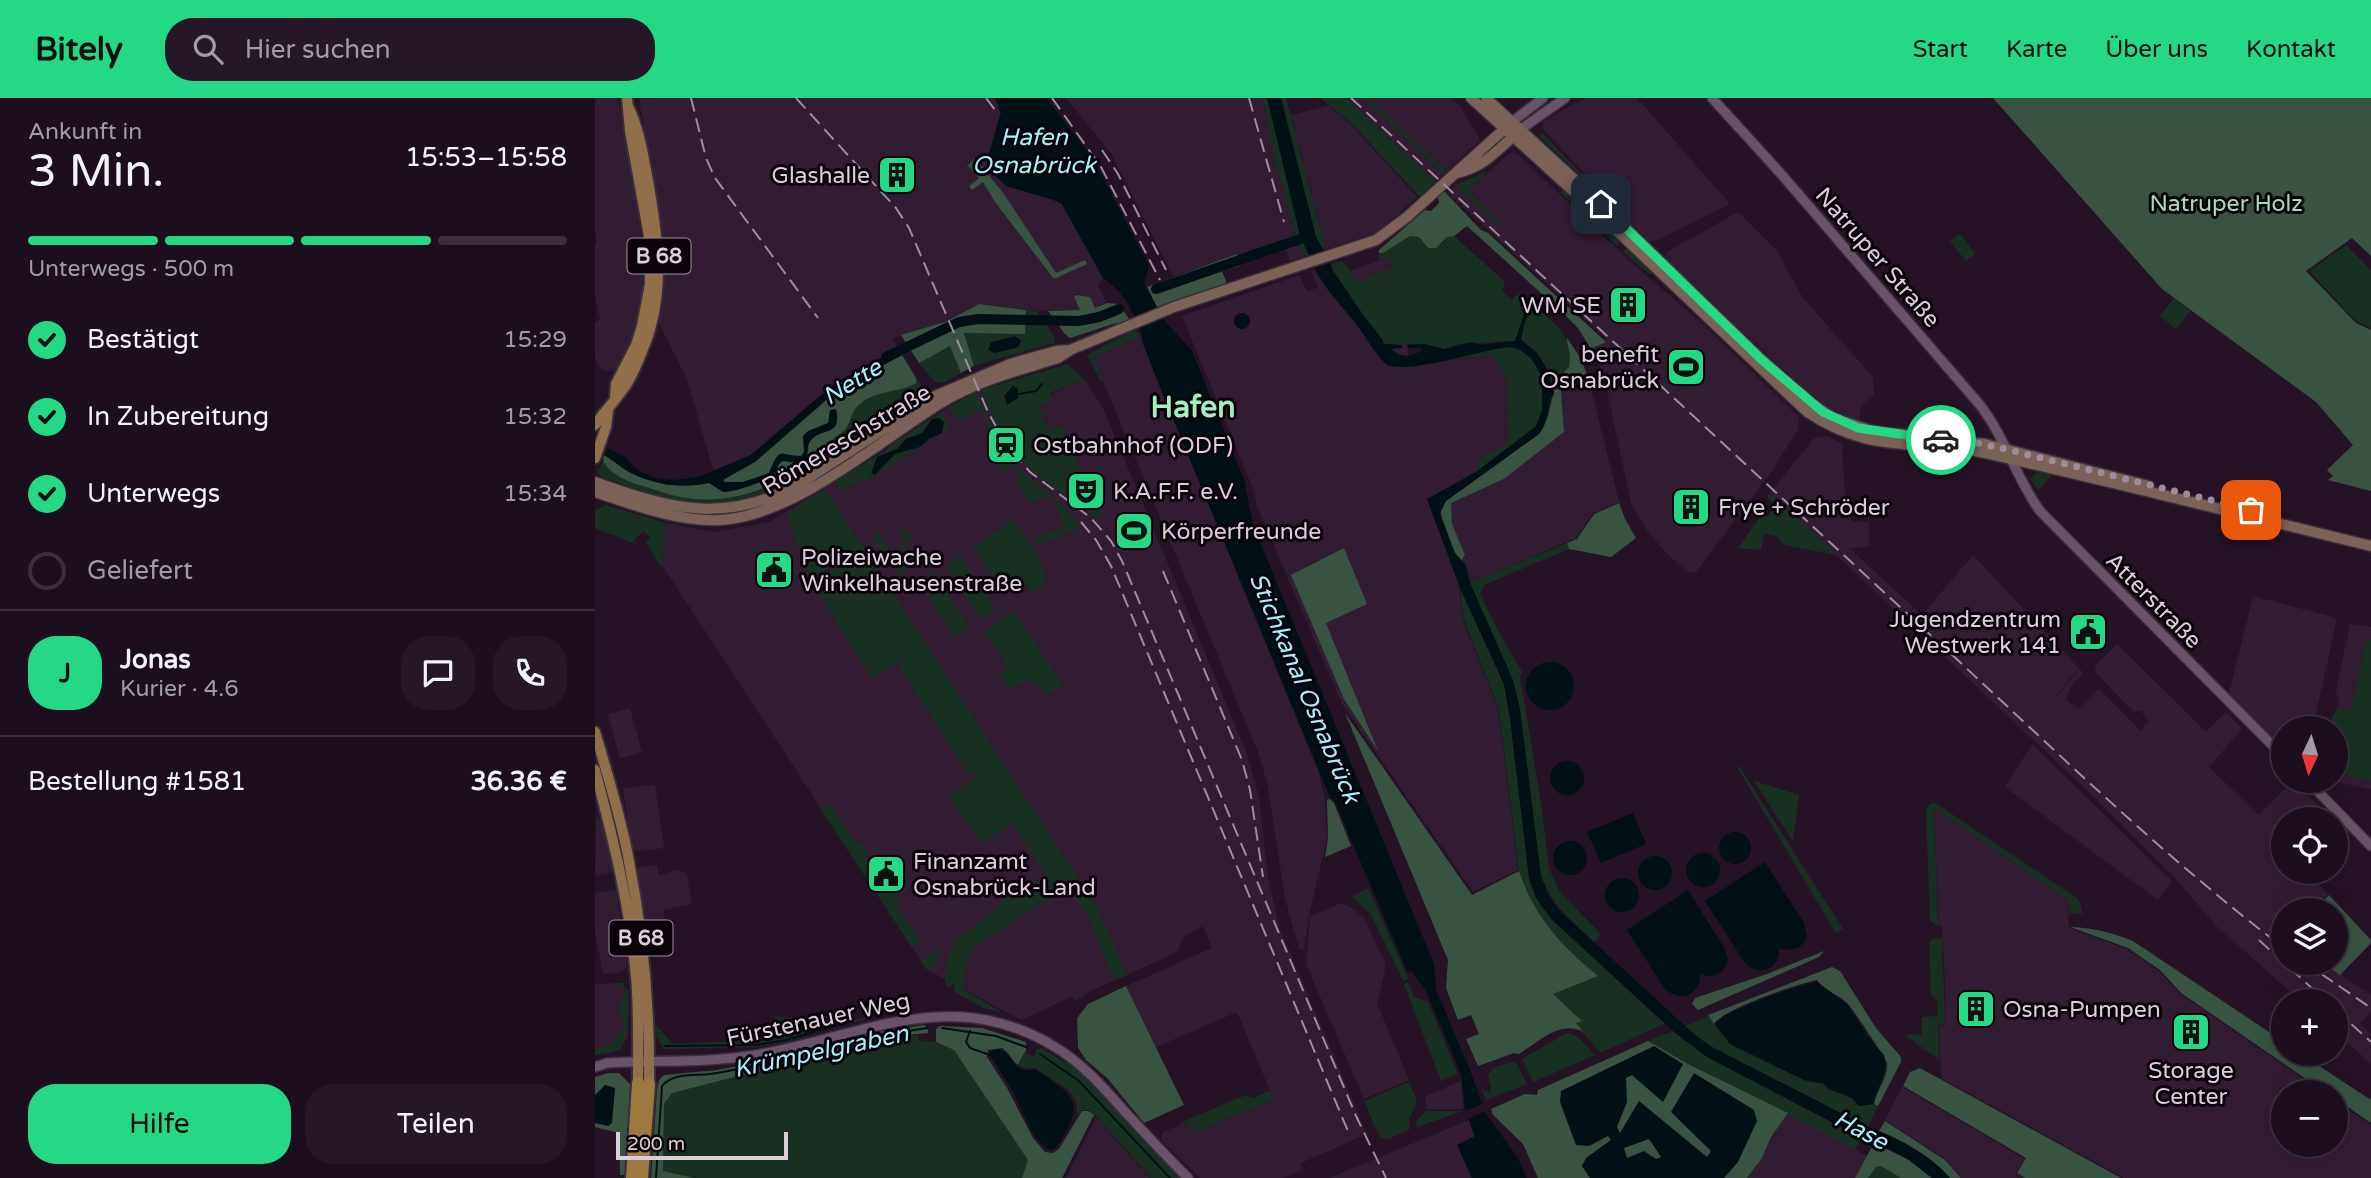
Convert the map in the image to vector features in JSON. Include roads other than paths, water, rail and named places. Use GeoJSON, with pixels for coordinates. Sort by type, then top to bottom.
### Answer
{"type":"FeatureCollection","features":[{"type":"Feature","properties":{"kind":"highway","name":"B 68"},"geometry":{"type":"LineString","coordinates":[[632,1178],[643,1084]]}},
{"type":"Feature","properties":{"kind":"highway","name":"B 68"},"geometry":{"type":"LineString","coordinates":[[642,1178],[643,1084]]}},
{"type":"Feature","properties":{"kind":"main road"},"geometry":{"type":"LineString","coordinates":[[1471,98],[1508,125],[1762,360],[1812,404],[1833,418],[1871,431],[1973,442],[2005,449],[2371,539]]}},
{"type":"Feature","properties":{"kind":"main road"},"geometry":{"type":"LineString","coordinates":[[1486,98],[1508,125]]}},
{"type":"Feature","properties":{"kind":"main road","name":"B 68"},"geometry":{"type":"LineString","coordinates":[[595,458],[606,427],[616,384],[636,345],[650,284],[649,236],[630,131],[628,103]]}},
{"type":"Feature","properties":{"kind":"main road","name":"Römereschstraße"},"geometry":{"type":"LineString","coordinates":[[595,492],[658,512],[693,519],[732,519],[759,513],[809,489],[940,404],[976,384],[1058,358],[1070,350],[1164,311],[1365,246],[1383,237],[1508,125]]}},
{"type":"Feature","properties":{"kind":"main road","name":"Römereschstraße"},"geometry":{"type":"LineString","coordinates":[[1456,173],[1474,169],[1485,162],[1517,133]]}},
{"type":"Feature","properties":{"kind":"main road"},"geometry":{"type":"LineString","coordinates":[[1646,254],[1806,411],[1829,426],[1872,442],[1957,449],[2010,459],[2371,546]]}},
{"type":"Feature","properties":{"kind":"main road","name":"Römereschstraße"},"geometry":{"type":"LineString","coordinates":[[595,482],[667,504],[686,507],[727,509],[756,504],[782,494],[804,481],[935,396],[1010,365],[1056,351],[1070,350]]}},
{"type":"Feature","properties":{"kind":"main road","name":"B 68"},"geometry":{"type":"LineString","coordinates":[[595,425],[608,411]]}},
{"type":"Feature","properties":{"kind":"main road","name":"B 68"},"geometry":{"type":"LineString","coordinates":[[595,732],[631,869],[645,967],[643,1084]]}},
{"type":"Feature","properties":{"kind":"main road","name":"B 68"},"geometry":{"type":"LineString","coordinates":[[595,770],[624,889],[644,1062]]}},
{"type":"Feature","properties":{"kind":"street"},"geometry":{"type":"LineString","coordinates":[[1508,125],[1543,98]]}},
{"type":"Feature","properties":{"kind":"street"},"geometry":{"type":"LineString","coordinates":[[1517,133],[1565,98]]}},
{"type":"Feature","properties":{"kind":"street","name":"Natruper Straße"},"geometry":{"type":"LineString","coordinates":[[1712,98],[1980,405],[1992,422],[2010,459]]}},
{"type":"Feature","properties":{"kind":"street","name":"Atterstraße"},"geometry":{"type":"LineString","coordinates":[[2010,459],[2028,494],[2060,533],[2271,744]]}},
{"type":"Feature","properties":{"kind":"street"},"geometry":{"type":"LineString","coordinates":[[2320,793],[2371,846]]}},
{"type":"Feature","properties":{"kind":"street","name":"Fürstenauer Weg"},"geometry":{"type":"LineString","coordinates":[[595,1067],[607,1063],[713,1060],[755,1055],[885,1023],[923,1017],[985,1021],[1028,1033],[1068,1056],[1103,1088],[1188,1178]]}},
{"type":"Feature","properties":{"kind":"water","name":"Hafen Osnabrück"},"geometry":{"type":"Polygon","coordinates":[[[995,98],[1046,98],[1094,160],[1149,266],[1144,283],[1164,320],[1192,351],[1244,480],[1253,525],[1434,964],[1436,990],[1485,1112],[1518,1158],[1527,1178],[1472,1178],[1457,1145],[1475,1136],[1465,1110],[1461,1074],[1427,993],[1413,973],[1407,971],[1335,802],[1330,797],[1159,385],[1141,331],[1127,302],[1118,290],[1103,278],[1062,204],[1006,186],[992,172],[988,157],[1001,112],[995,98]]]}},
{"type":"Feature","properties":{"kind":"water"},"geometry":{"type":"Polygon","coordinates":[[[1267,98],[1281,98],[1316,237],[1328,257],[1312,262],[1300,236],[1267,98]]]}},
{"type":"Feature","properties":{"kind":"water","name":"Hase"},"geometry":{"type":"Polygon","coordinates":[[[1331,263],[1332,269],[1384,344],[1402,345],[1402,348],[1391,349],[1402,355],[1410,356],[1422,350],[1408,348],[1407,345],[1424,344],[1444,349],[1472,342],[1479,345],[1515,341],[1529,301],[1532,305],[1521,339],[1537,353],[1552,385],[1554,394],[1544,426],[1539,434],[1446,501],[1440,513],[1455,553],[1466,565],[1470,583],[1513,680],[1520,710],[1541,876],[1549,896],[1561,912],[1710,1046],[1901,1142],[1932,1161],[1950,1178],[1932,1178],[1891,1150],[1862,1138],[1707,1057],[1673,1031],[1551,919],[1536,898],[1529,878],[1504,684],[1460,588],[1427,499],[1476,472],[1536,426],[1542,410],[1542,377],[1531,358],[1512,347],[1431,364],[1399,367],[1387,365],[1314,268],[1331,263]]]}},
{"type":"Feature","properties":{"kind":"water"},"geometry":{"type":"Polygon","coordinates":[[[1242,313],[1248,315],[1248,327],[1242,329],[1236,327],[1234,321],[1236,315],[1242,313]]]}},
{"type":"Feature","properties":{"kind":"water"},"geometry":{"type":"Polygon","coordinates":[[[1015,336],[1021,340],[1019,347],[995,353],[988,350],[991,342],[1015,336]]]}},
{"type":"Feature","properties":{"kind":"water"},"geometry":{"type":"Polygon","coordinates":[[[898,349],[902,355],[839,389],[755,462],[723,480],[743,482],[769,473],[781,454],[801,456],[804,452],[803,436],[808,431],[828,423],[830,410],[836,409],[834,428],[810,441],[806,460],[798,463],[783,461],[772,477],[754,484],[723,492],[709,483],[678,486],[657,483],[627,471],[604,455],[608,448],[625,457],[637,470],[655,478],[673,480],[698,477],[751,455],[834,384],[898,349]]]}},
{"type":"Feature","properties":{"kind":"water"},"geometry":{"type":"Polygon","coordinates":[[[1013,386],[1018,389],[1018,398],[1007,405],[1004,396],[1013,386]]]}},
{"type":"Feature","properties":{"kind":"water"},"geometry":{"type":"Polygon","coordinates":[[[939,418],[944,422],[942,433],[920,447],[895,454],[875,475],[871,473],[877,457],[897,449],[906,439],[922,433],[932,419],[939,418]]]}},
{"type":"Feature","properties":{"kind":"water"},"geometry":{"type":"Polygon","coordinates":[[[1550,662],[1567,669],[1574,686],[1567,703],[1550,710],[1533,703],[1526,686],[1533,669],[1550,662]]]}},
{"type":"Feature","properties":{"kind":"water"},"geometry":{"type":"Polygon","coordinates":[[[1567,761],[1579,766],[1584,778],[1579,790],[1567,795],[1555,790],[1550,778],[1555,766],[1567,761]]]}},
{"type":"Feature","properties":{"kind":"water"},"geometry":{"type":"Polygon","coordinates":[[[1633,813],[1646,844],[1601,863],[1587,832],[1633,813]]]}},
{"type":"Feature","properties":{"kind":"water"},"geometry":{"type":"Polygon","coordinates":[[[1735,832],[1746,837],[1751,848],[1746,859],[1735,864],[1724,859],[1719,848],[1724,837],[1735,832]]]}},
{"type":"Feature","properties":{"kind":"water"},"geometry":{"type":"Polygon","coordinates":[[[1570,841],[1582,846],[1587,858],[1582,870],[1570,875],[1558,870],[1553,858],[1558,846],[1570,841]]]}},
{"type":"Feature","properties":{"kind":"water"},"geometry":{"type":"Polygon","coordinates":[[[1703,853],[1715,858],[1720,870],[1715,882],[1703,887],[1691,882],[1686,870],[1691,858],[1703,853]]]}},
{"type":"Feature","properties":{"kind":"water"},"geometry":{"type":"Polygon","coordinates":[[[1655,856],[1667,861],[1672,873],[1667,885],[1655,890],[1643,885],[1638,873],[1643,861],[1655,856]]]}},
{"type":"Feature","properties":{"kind":"water"},"geometry":{"type":"Polygon","coordinates":[[[1765,862],[1804,923],[1807,935],[1803,944],[1797,948],[1779,948],[1773,966],[1757,970],[1745,963],[1705,901],[1765,862]]]}},
{"type":"Feature","properties":{"kind":"water"},"geometry":{"type":"Polygon","coordinates":[[[1622,878],[1634,883],[1639,895],[1634,907],[1622,912],[1610,907],[1605,895],[1610,883],[1622,878]]]}},
{"type":"Feature","properties":{"kind":"water"},"geometry":{"type":"Polygon","coordinates":[[[1688,890],[1725,949],[1728,960],[1724,969],[1717,974],[1700,974],[1697,987],[1689,995],[1677,996],[1665,989],[1627,930],[1688,890]]]}},
{"type":"Feature","properties":{"kind":"water"},"geometry":{"type":"Polygon","coordinates":[[[1817,982],[1848,1005],[1868,1037],[1884,1055],[1884,1074],[1873,1104],[1859,1106],[1852,1098],[1830,1089],[1823,1083],[1805,1080],[1730,1044],[1715,1024],[1745,1006],[1817,982]]]}},
{"type":"Feature","properties":{"kind":"water"},"geometry":{"type":"Polygon","coordinates":[[[1654,1046],[1683,1064],[1663,1102],[1632,1075],[1626,1078],[1627,1102],[1617,1127],[1620,1133],[1639,1101],[1707,1157],[1711,1151],[1671,1112],[1694,1073],[1754,1110],[1757,1121],[1738,1162],[1724,1178],[1590,1178],[1582,1166],[1586,1158],[1611,1140],[1608,1136],[1589,1146],[1576,1145],[1560,1102],[1561,1091],[1654,1046]],[[1649,1139],[1624,1148],[1627,1158],[1644,1151],[1656,1159],[1661,1157],[1649,1139]]]}},
{"type":"Feature","properties":{"kind":"water"},"geometry":{"type":"Polygon","coordinates":[[[996,1049],[1004,1052],[1021,1069],[1041,1073],[1071,1098],[1074,1113],[1053,1150],[1047,1149],[1035,1137],[1012,1090],[990,1055],[990,1052],[996,1049]]]}},
{"type":"Feature","properties":{"kind":"water"},"geometry":{"type":"Polygon","coordinates":[[[605,1085],[615,1088],[612,1123],[608,1126],[595,1123],[595,1095],[605,1085]]]}},
{"type":"Feature","properties":{"kind":"waterway","name":"Nette"},"geometry":{"type":"LineString","coordinates":[[1156,289],[1309,236]]}},
{"type":"Feature","properties":{"kind":"waterway","name":"Nette"},"geometry":{"type":"LineString","coordinates":[[886,357],[959,322],[978,319],[1079,321],[1119,309]]}},
{"type":"Feature","properties":{"kind":"waterway"},"geometry":{"type":"LineString","coordinates":[[1019,394],[1036,391],[1042,384]]}},
{"type":"Feature","properties":{"kind":"waterway"},"geometry":{"type":"LineString","coordinates":[[665,1046],[755,1045],[786,1040],[853,1021]]}},
{"type":"Feature","properties":{"kind":"waterway","name":"Krümpelgraben"},"geometry":{"type":"LineString","coordinates":[[656,1178],[662,1086],[667,1081],[680,1076],[743,1068],[875,1037],[928,1028]]}},
{"type":"Feature","properties":{"kind":"waterway","name":"Krümpelgraben"},"geometry":{"type":"LineString","coordinates":[[942,1028],[996,1036],[1026,1047]]}},
{"type":"Feature","properties":{"kind":"waterway"},"geometry":{"type":"LineString","coordinates":[[970,1031],[966,1042],[970,1048],[990,1055]]}},
{"type":"Feature","properties":{"kind":"waterway","name":"Krümpelgraben"},"geometry":{"type":"LineString","coordinates":[[1040,1054],[1079,1081],[1170,1178]]}},
{"type":"Feature","properties":{"kind":"railway"},"geometry":{"type":"LineString","coordinates":[[691,98],[706,158],[715,178],[818,318]]}},
{"type":"Feature","properties":{"kind":"railway"},"geometry":{"type":"LineString","coordinates":[[796,98],[896,208],[909,228],[988,412],[1006,445],[1030,472],[1091,518],[1111,541],[1122,561],[1356,1116],[1386,1178]]}},
{"type":"Feature","properties":{"kind":"railway"},"geometry":{"type":"LineString","coordinates":[[986,98],[995,110]]}},
{"type":"Feature","properties":{"kind":"railway"},"geometry":{"type":"LineString","coordinates":[[1052,98],[1101,167],[1160,280]]}},
{"type":"Feature","properties":{"kind":"railway"},"geometry":{"type":"LineString","coordinates":[[1249,98],[1284,222]]}},
{"type":"Feature","properties":{"kind":"railway"},"geometry":{"type":"LineString","coordinates":[[1351,98],[2107,799],[2271,938]]}},
{"type":"Feature","properties":{"kind":"railway"},"geometry":{"type":"LineString","coordinates":[[1102,150],[1118,174],[1166,270]]}},
{"type":"Feature","properties":{"kind":"railway"},"geometry":{"type":"LineString","coordinates":[[1081,522],[1096,540],[1111,566],[1350,1136]]}},
{"type":"Feature","properties":{"kind":"railway"},"geometry":{"type":"LineString","coordinates":[[1163,571],[1242,760],[1250,790],[1263,877]]}},
{"type":"Feature","properties":{"kind":"railway"},"geometry":{"type":"LineString","coordinates":[[2259,940],[2313,989]]}},
{"type":"Feature","properties":{"kind":"railway"},"geometry":{"type":"LineString","coordinates":[[2323,975],[2371,1008]]}},
{"type":"Feature","properties":{"kind":"railway"},"geometry":{"type":"LineString","coordinates":[[2348,1021],[2371,1042]]}},
{"type":"Feature","properties":{"kind":"place","name":"Glashalle"},"geometry":{"type":"Point","coordinates":[897,175]}},
{"type":"Feature","properties":{"kind":"place","name":"WM SE"},"geometry":{"type":"Point","coordinates":[1628,305]}},
{"type":"Feature","properties":{"kind":"place","name":"benefit Osnabrück"},"geometry":{"type":"Point","coordinates":[1686,367]}},
{"type":"Feature","properties":{"kind":"place","name":"Ostbahnhof (ODF)"},"geometry":{"type":"Point","coordinates":[1006,445]}},
{"type":"Feature","properties":{"kind":"place","name":"K.A.F.F. e.V."},"geometry":{"type":"Point","coordinates":[1086,491]}},
{"type":"Feature","properties":{"kind":"place","name":"Frye + Schröder"},"geometry":{"type":"Point","coordinates":[1691,507]}},
{"type":"Feature","properties":{"kind":"place","name":"Körperfreunde"},"geometry":{"type":"Point","coordinates":[1134,531]}},
{"type":"Feature","properties":{"kind":"place","name":"Polizeiwache Winkelhausenstraße"},"geometry":{"type":"Point","coordinates":[774,570]}},
{"type":"Feature","properties":{"kind":"place","name":"Jugendzentrum Westwerk 141"},"geometry":{"type":"Point","coordinates":[2088,632]}},
{"type":"Feature","properties":{"kind":"place","name":"Finanzamt Osnabrück-Land"},"geometry":{"type":"Point","coordinates":[886,874]}},
{"type":"Feature","properties":{"kind":"place","name":"Osna-Pumpen"},"geometry":{"type":"Point","coordinates":[1976,1009]}},
{"type":"Feature","properties":{"kind":"place","name":"Storage Center"},"geometry":{"type":"Point","coordinates":[2191,1032]}},
{"type":"Feature","properties":{"kind":"district","name":"Hafen"},"geometry":{"type":"Point","coordinates":[1193,407]}},
{"type":"Feature","properties":{"kind":"park label","name":"Natruper Holz"},"geometry":{"type":"Point","coordinates":[2226,203]}},
{"type":"Feature","properties":{"kind":"water label","name":"Stichkanal Osnabrück"},"geometry":{"type":"Point","coordinates":[1305,688]}}]}
